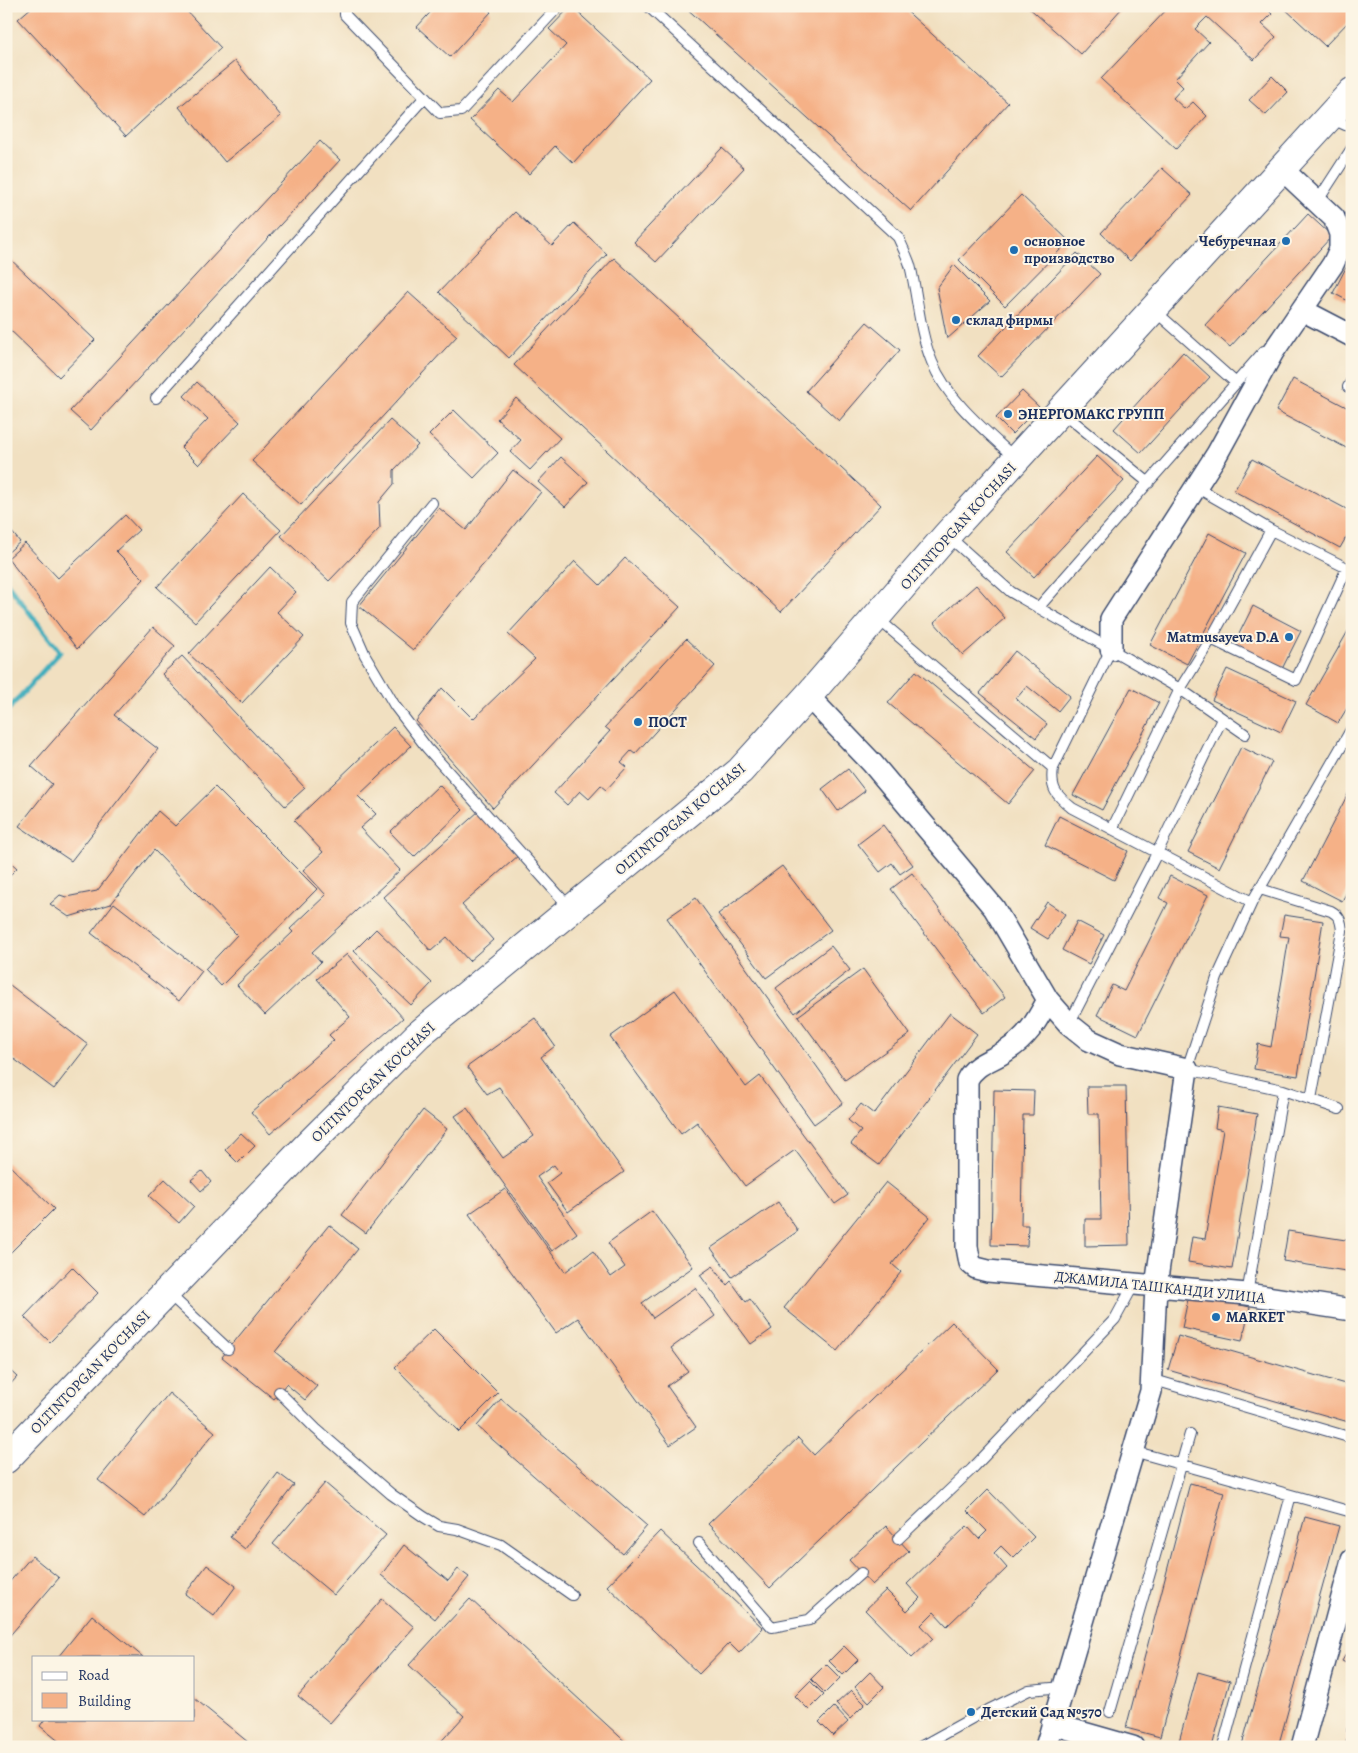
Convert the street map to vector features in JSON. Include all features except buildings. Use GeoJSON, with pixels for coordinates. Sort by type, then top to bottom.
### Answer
{"type":"FeatureCollection","features":[{"type":"Feature","properties":{"kind":"street","name":"OLTINTOPGAN KO'CHASI"},"geometry":{"type":"LineString","coordinates":[[6,1459],[307,1146],[418,1035],[740,771],[808,696],[947,535],[1282,169],[1340,123],[1352,92]]}},
{"type":"Feature","properties":{"kind":"street"},"geometry":{"type":"LineString","coordinates":[[1111,649],[1111,619],[1217,454],[1273,352],[1333,264],[1340,249],[1340,234],[1334,218],[1282,169]]}},
{"type":"Feature","properties":{"kind":"street"},"geometry":{"type":"LineString","coordinates":[[1302,310],[1352,336]]}},
{"type":"Feature","properties":{"kind":"street"},"geometry":{"type":"LineString","coordinates":[[808,696],[872,763],[994,908],[1048,1000],[1069,1024],[1089,1040],[1120,1054],[1186,1069],[1156,1286],[1151,1391],[1046,1747]]}},
{"type":"Feature","properties":{"kind":"street","name":"ДЖАМИЛА ТАШКАНДИ УЛИЦА"},"geometry":{"type":"LineString","coordinates":[[1048,1000],[1032,1029],[1007,1051],[971,1071],[967,1080],[967,1247],[970,1263],[976,1268],[988,1271],[1247,1294],[1352,1310]]}},
{"type":"Feature","properties":{"kind":"street"},"geometry":{"type":"LineString","coordinates":[[1302,1747],[1352,1560]]}},
{"type":"Feature","properties":{"kind":"street"},"geometry":{"type":"LineString","coordinates":[[1052,1724],[1133,1747]]}},
{"type":"Feature","properties":{"kind":"lane"},"geometry":{"type":"LineString","coordinates":[[345,6],[345,15],[440,113],[461,111],[559,6]]}},
{"type":"Feature","properties":{"kind":"lane"},"geometry":{"type":"LineString","coordinates":[[648,6],[898,237],[910,264],[920,322],[932,363],[946,386],[966,411],[1017,460]]}},
{"type":"Feature","properties":{"kind":"lane"},"geometry":{"type":"LineString","coordinates":[[156,398],[424,98]]}},
{"type":"Feature","properties":{"kind":"lane"},"geometry":{"type":"LineString","coordinates":[[1317,202],[1352,148]]}},
{"type":"Feature","properties":{"kind":"lane"},"geometry":{"type":"LineString","coordinates":[[1154,310],[1236,383]]}},
{"type":"Feature","properties":{"kind":"lane"},"geometry":{"type":"LineString","coordinates":[[1038,608],[1265,351],[1273,352]]}},
{"type":"Feature","properties":{"kind":"lane"},"geometry":{"type":"LineString","coordinates":[[1352,380],[1348,387],[1352,389]]}},
{"type":"Feature","properties":{"kind":"lane"},"geometry":{"type":"LineString","coordinates":[[1061,411],[1149,483]]}},
{"type":"Feature","properties":{"kind":"lane"},"geometry":{"type":"LineString","coordinates":[[1196,487],[1270,530],[1347,568]]}},
{"type":"Feature","properties":{"kind":"lane"},"geometry":{"type":"LineString","coordinates":[[432,503],[352,602],[351,623],[365,655],[400,713],[428,748],[572,910]]}},
{"type":"Feature","properties":{"kind":"lane"},"geometry":{"type":"LineString","coordinates":[[1112,829],[1180,689],[1211,639],[1270,530]]}},
{"type":"Feature","properties":{"kind":"lane"},"geometry":{"type":"LineString","coordinates":[[947,535],[1010,592],[1180,689],[1245,734]]}},
{"type":"Feature","properties":{"kind":"lane"},"geometry":{"type":"LineString","coordinates":[[1211,639],[1296,680],[1352,558]]}},
{"type":"Feature","properties":{"kind":"lane"},"geometry":{"type":"LineString","coordinates":[[876,618],[1053,768]]}},
{"type":"Feature","properties":{"kind":"lane"},"geometry":{"type":"LineString","coordinates":[[1111,649],[1053,768],[1051,782],[1058,797],[1072,808],[1252,902]]}},
{"type":"Feature","properties":{"kind":"lane"},"geometry":{"type":"LineString","coordinates":[[1069,1024],[1157,853],[1222,719]]}},
{"type":"Feature","properties":{"kind":"lane"},"geometry":{"type":"LineString","coordinates":[[1339,1109],[1283,1090],[1186,1069],[1217,978],[1252,902],[1352,728]]}},
{"type":"Feature","properties":{"kind":"lane"},"geometry":{"type":"LineString","coordinates":[[1260,889],[1331,912],[1338,915],[1341,922],[1342,931],[1310,1099]]}},
{"type":"Feature","properties":{"kind":"lane"},"geometry":{"type":"LineString","coordinates":[[1247,1294],[1283,1090]]}},
{"type":"Feature","properties":{"kind":"lane"},"geometry":{"type":"LineString","coordinates":[[898,1539],[972,1469],[1115,1319],[1134,1284]]}},
{"type":"Feature","properties":{"kind":"lane"},"geometry":{"type":"LineString","coordinates":[[167,1292],[228,1349]]}},
{"type":"Feature","properties":{"kind":"lane"},"geometry":{"type":"LineString","coordinates":[[1151,1379],[1352,1438]]}},
{"type":"Feature","properties":{"kind":"lane"},"geometry":{"type":"LineString","coordinates":[[279,1392],[316,1429],[391,1494],[424,1518],[439,1526],[457,1529],[500,1545],[572,1595]]}},
{"type":"Feature","properties":{"kind":"lane"},"geometry":{"type":"LineString","coordinates":[[1110,1712],[1190,1434]]}},
{"type":"Feature","properties":{"kind":"lane"},"geometry":{"type":"LineString","coordinates":[[1133,1451],[1352,1512]]}},
{"type":"Feature","properties":{"kind":"lane"},"geometry":{"type":"LineString","coordinates":[[1224,1747],[1291,1495]]}},
{"type":"Feature","properties":{"kind":"lane"},"geometry":{"type":"LineString","coordinates":[[699,1543],[772,1627],[809,1620],[860,1572]]}},
{"type":"Feature","properties":{"kind":"lane"},"geometry":{"type":"LineString","coordinates":[[920,1747],[976,1716],[1029,1690],[1063,1687]]}},
{"type":"Feature","properties":{"kind":"waterway"},"geometry":{"type":"LineString","coordinates":[[6,582],[60,652],[6,712]]}},
{"type":"Feature","properties":{"kind":"place","name":"Чебуречная"},"geometry":{"type":"Point","coordinates":[1286,241]}},
{"type":"Feature","properties":{"kind":"place","name":"основное производство"},"geometry":{"type":"Point","coordinates":[1014,250]}},
{"type":"Feature","properties":{"kind":"place","name":"склад фирмы"},"geometry":{"type":"Point","coordinates":[956,320]}},
{"type":"Feature","properties":{"kind":"place","name":"ЭНЕРГОМАКС ГРУПП"},"geometry":{"type":"Point","coordinates":[1008,414]}},
{"type":"Feature","properties":{"kind":"place","name":"Matmusayeva D.A"},"geometry":{"type":"Point","coordinates":[1289,637]}},
{"type":"Feature","properties":{"kind":"place","name":"ПОСТ"},"geometry":{"type":"Point","coordinates":[638,722]}},
{"type":"Feature","properties":{"kind":"place","name":"MARKET"},"geometry":{"type":"Point","coordinates":[1216,1317]}},
{"type":"Feature","properties":{"kind":"place","name":"Детский Сад №570"},"geometry":{"type":"Point","coordinates":[971,1712]}}]}
